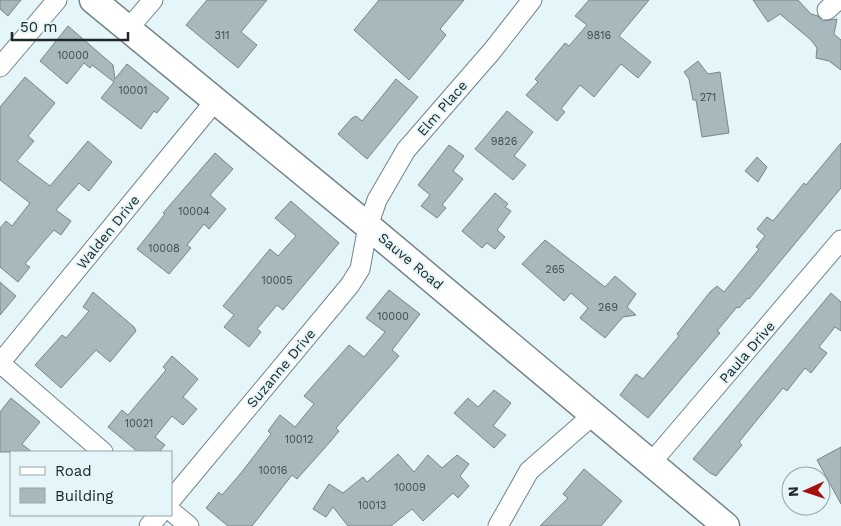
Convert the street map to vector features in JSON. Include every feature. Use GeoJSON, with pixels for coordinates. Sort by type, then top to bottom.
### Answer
{"type":"FeatureCollection","features":[{"type":"Feature","properties":{"kind":"street"},"geometry":{"type":"LineString","coordinates":[[0,67],[56,0]]}},
{"type":"Feature","properties":{"kind":"street","name":"Sauve Road"},"geometry":{"type":"LineString","coordinates":[[92,0],[368,226],[726,526]]}},
{"type":"Feature","properties":{"kind":"street"},"geometry":{"type":"LineString","coordinates":[[128,29],[153,0]]}},
{"type":"Feature","properties":{"kind":"street","name":"Elm Place"},"geometry":{"type":"LineString","coordinates":[[368,226],[377,200],[406,150],[492,52],[532,0]]}},
{"type":"Feature","properties":{"kind":"street","name":"Walden Drive"},"geometry":{"type":"LineString","coordinates":[[0,363],[216,100]]}},
{"type":"Feature","properties":{"kind":"street","name":"Suzanne Drive"},"geometry":{"type":"LineString","coordinates":[[172,499],[350,285],[360,269],[368,226]]}},
{"type":"Feature","properties":{"kind":"street","name":"Paula Drive"},"geometry":{"type":"LineString","coordinates":[[652,463],[841,240]]}},
{"type":"Feature","properties":{"kind":"street"},"geometry":{"type":"LineString","coordinates":[[0,363],[102,451]]}},
{"type":"Feature","properties":{"kind":"street"},"geometry":{"type":"LineString","coordinates":[[498,526],[529,471],[594,414]]}},
{"type":"Feature","properties":{"kind":"street"},"geometry":{"type":"LineString","coordinates":[[172,512],[189,526]]}},
{"type":"Feature","properties":{"kind":"street"},"geometry":{"type":"LineString","coordinates":[[150,526],[158,516]]}},
{"type":"Feature","properties":{"kind":"building"},"geometry":{"type":"Polygon","coordinates":[[[0,0],[21,0],[8,16],[0,9],[0,0]]]}},
{"type":"Feature","properties":{"kind":"building"},"geometry":{"type":"Polygon","coordinates":[[[207,0],[267,0],[241,32],[257,45],[238,68],[186,25],[207,0]]]}},
{"type":"Feature","properties":{"kind":"building"},"geometry":{"type":"Polygon","coordinates":[[[379,0],[464,0],[440,29],[446,35],[409,80],[354,30],[379,0]]]}},
{"type":"Feature","properties":{"kind":"building"},"geometry":{"type":"Polygon","coordinates":[[[589,0],[649,0],[619,36],[651,62],[638,78],[621,64],[594,97],[580,85],[561,109],[565,112],[557,121],[526,95],[538,82],[535,79],[565,43],[569,46],[587,25],[575,16],[589,0]]]}},
{"type":"Feature","properties":{"kind":"building"},"geometry":{"type":"Polygon","coordinates":[[[753,0],[798,0],[811,14],[818,16],[823,21],[837,19],[834,34],[841,40],[841,70],[829,61],[816,58],[817,48],[811,40],[780,14],[768,22],[753,0]]]}},
{"type":"Feature","properties":{"kind":"building"},"geometry":{"type":"Polygon","coordinates":[[[68,26],[113,65],[115,79],[127,64],[169,98],[157,113],[154,111],[141,129],[101,98],[114,82],[92,65],[90,68],[84,63],[67,84],[40,61],[68,26]]]}},
{"type":"Feature","properties":{"kind":"building"},"geometry":{"type":"Polygon","coordinates":[[[698,61],[708,74],[720,72],[729,133],[702,137],[696,100],[693,100],[689,79],[684,72],[698,61]]]}},
{"type":"Feature","properties":{"kind":"building"},"geometry":{"type":"Polygon","coordinates":[[[25,77],[55,103],[28,136],[34,141],[17,161],[50,186],[88,141],[112,162],[89,191],[79,183],[56,210],[71,221],[61,235],[54,230],[45,240],[25,264],[30,267],[18,282],[0,267],[0,228],[6,221],[12,226],[30,203],[0,180],[0,107],[25,77]]]}},
{"type":"Feature","properties":{"kind":"building"},"geometry":{"type":"Polygon","coordinates":[[[396,79],[418,97],[367,159],[338,134],[352,118],[356,116],[362,121],[396,79]]]}},
{"type":"Feature","properties":{"kind":"building"},"geometry":{"type":"Polygon","coordinates":[[[507,111],[533,132],[514,156],[526,165],[513,180],[475,149],[507,111]]]}},
{"type":"Feature","properties":{"kind":"building"},"geometry":{"type":"Polygon","coordinates":[[[841,143],[841,188],[749,299],[739,308],[737,307],[717,331],[720,333],[648,418],[620,395],[636,374],[643,379],[679,336],[677,334],[710,292],[717,286],[724,292],[759,249],[756,247],[765,236],[757,229],[767,217],[773,221],[804,183],[806,185],[841,143]]]}},
{"type":"Feature","properties":{"kind":"building"},"geometry":{"type":"Polygon","coordinates":[[[449,145],[464,156],[453,171],[463,179],[442,205],[446,208],[437,218],[421,206],[430,195],[418,185],[449,145]]]}},
{"type":"Feature","properties":{"kind":"building"},"geometry":{"type":"Polygon","coordinates":[[[215,153],[233,169],[210,195],[226,209],[209,229],[204,224],[187,245],[191,248],[169,274],[137,249],[165,214],[163,213],[215,153]]]}},
{"type":"Feature","properties":{"kind":"building"},"geometry":{"type":"Polygon","coordinates":[[[757,157],[767,167],[758,182],[745,171],[757,157]]]}},
{"type":"Feature","properties":{"kind":"building"},"geometry":{"type":"Polygon","coordinates":[[[495,193],[508,204],[505,207],[511,211],[497,230],[505,237],[495,249],[487,243],[482,248],[462,231],[495,193]]]}},
{"type":"Feature","properties":{"kind":"building"},"geometry":{"type":"Polygon","coordinates":[[[291,201],[339,243],[283,310],[277,305],[257,329],[261,332],[249,347],[224,327],[234,315],[223,306],[270,249],[278,256],[296,236],[275,218],[291,201]]]}},
{"type":"Feature","properties":{"kind":"building"},"geometry":{"type":"Polygon","coordinates":[[[545,240],[605,287],[615,276],[636,294],[627,307],[636,315],[623,317],[605,338],[580,318],[588,308],[571,293],[564,301],[522,264],[545,240]]]}},
{"type":"Feature","properties":{"kind":"building"},"geometry":{"type":"Polygon","coordinates":[[[0,282],[16,296],[0,315],[0,282]]]}},
{"type":"Feature","properties":{"kind":"building"},"geometry":{"type":"Polygon","coordinates":[[[389,290],[420,314],[392,350],[399,356],[336,428],[339,431],[330,442],[297,479],[292,475],[252,526],[228,526],[206,508],[219,492],[222,495],[241,473],[271,434],[268,431],[280,415],[295,427],[314,404],[304,396],[349,345],[364,357],[385,332],[366,318],[389,290]]]}},
{"type":"Feature","properties":{"kind":"building"},"geometry":{"type":"Polygon","coordinates":[[[93,292],[134,327],[136,331],[110,362],[96,350],[61,388],[35,365],[62,335],[66,338],[89,311],[83,307],[93,292]]]}},
{"type":"Feature","properties":{"kind":"building"},"geometry":{"type":"Polygon","coordinates":[[[831,293],[841,302],[841,331],[835,327],[819,347],[827,353],[811,373],[805,368],[787,391],[783,388],[739,442],[742,445],[716,476],[710,473],[693,459],[831,293]]]}},
{"type":"Feature","properties":{"kind":"building"},"geometry":{"type":"Polygon","coordinates":[[[172,356],[198,379],[183,397],[197,409],[183,425],[172,416],[155,437],[165,445],[160,451],[137,451],[108,427],[122,410],[128,415],[166,370],[163,367],[172,356]]]}},
{"type":"Feature","properties":{"kind":"building"},"geometry":{"type":"Polygon","coordinates":[[[494,390],[511,403],[493,426],[506,435],[494,448],[454,413],[468,398],[478,407],[494,390]]]}},
{"type":"Feature","properties":{"kind":"building"},"geometry":{"type":"Polygon","coordinates":[[[11,398],[40,422],[22,444],[31,451],[0,452],[0,412],[11,398]]]}},
{"type":"Feature","properties":{"kind":"building"},"geometry":{"type":"Polygon","coordinates":[[[841,447],[841,504],[831,486],[831,466],[820,466],[817,460],[841,447]]]}},
{"type":"Feature","properties":{"kind":"building"},"geometry":{"type":"Polygon","coordinates":[[[398,454],[414,472],[428,455],[442,468],[457,455],[469,464],[460,476],[469,486],[458,498],[453,493],[423,521],[412,509],[391,526],[348,526],[333,507],[326,517],[313,509],[329,484],[343,493],[363,477],[367,482],[398,454]]]}},
{"type":"Feature","properties":{"kind":"building"},"geometry":{"type":"Polygon","coordinates":[[[584,469],[622,501],[601,526],[540,526],[568,498],[563,494],[584,469]]]}}]}
